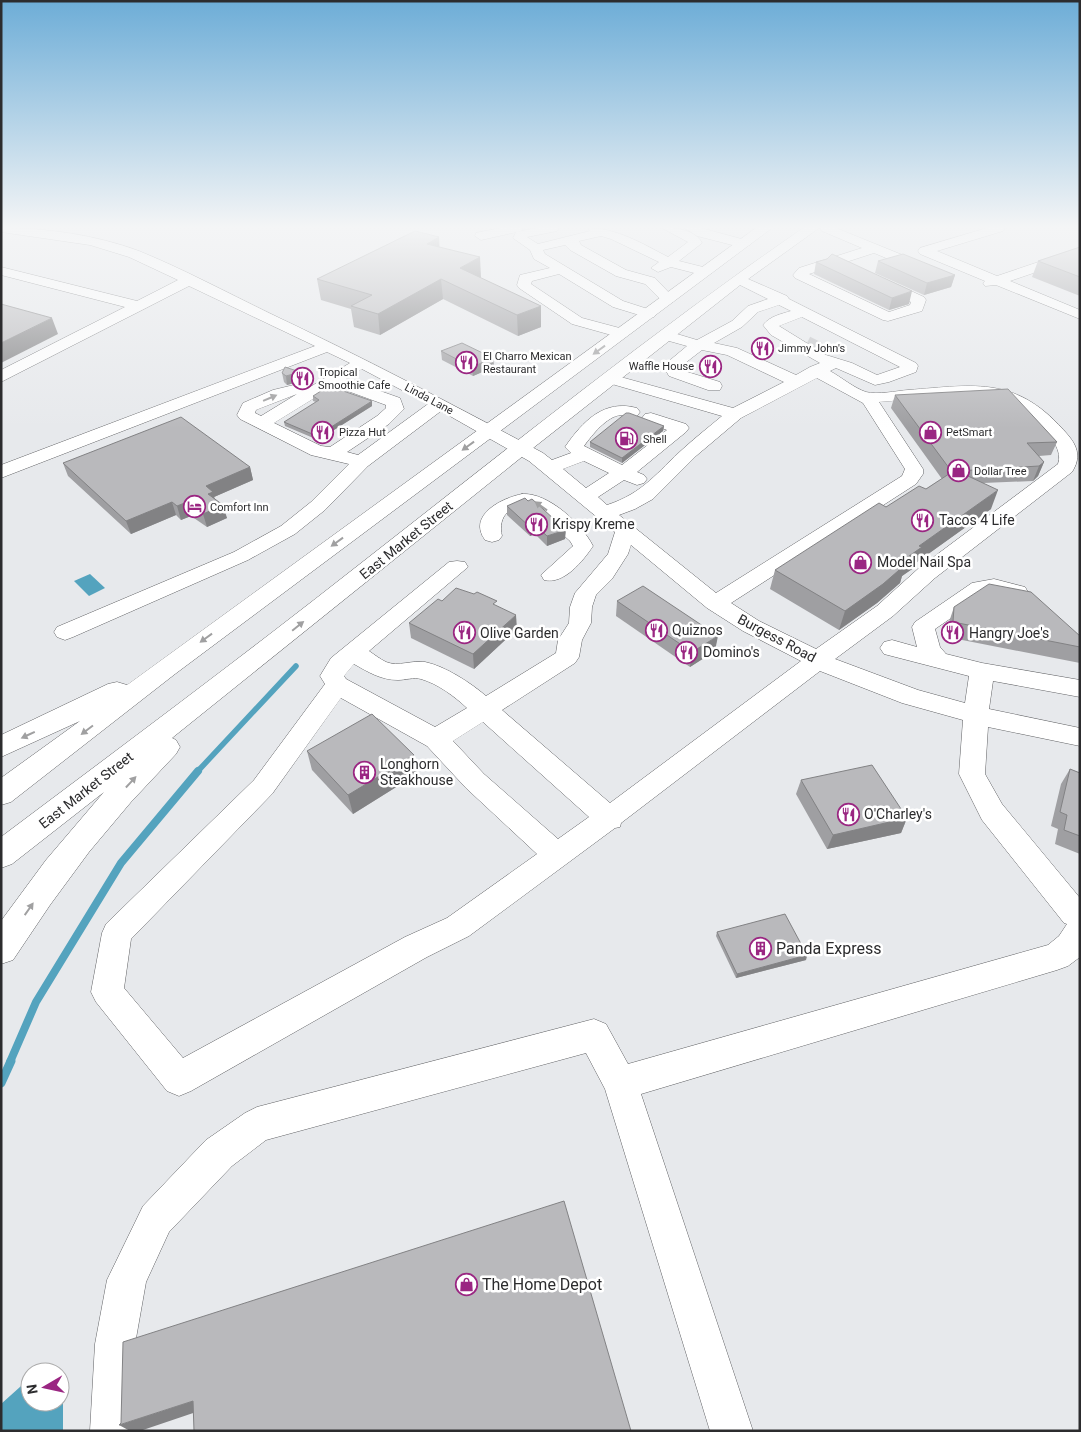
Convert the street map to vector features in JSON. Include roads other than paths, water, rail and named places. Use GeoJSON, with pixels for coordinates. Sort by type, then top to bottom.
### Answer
{"type":"FeatureCollection","features":[{"type":"Feature","properties":{"kind":"highway"},"geometry":{"type":"LineString","coordinates":[[1,794],[166,668],[674,295]]}},
{"type":"Feature","properties":{"kind":"highway"},"geometry":{"type":"LineString","coordinates":[[701,308],[699,299],[704,295]]}},
{"type":"Feature","properties":{"kind":"highway","name":"East Market Street"},"geometry":{"type":"LineString","coordinates":[[1,855],[260,656],[521,448],[611,380],[718,295]]}},
{"type":"Feature","properties":{"kind":"highway"},"geometry":{"type":"LineString","coordinates":[[1,949],[39,894],[99,818],[163,749],[260,656]]}},
{"type":"Feature","properties":{"kind":"highway"},"geometry":{"type":"LineString","coordinates":[[1,747],[166,668]]}},
{"type":"Feature","properties":{"kind":"street"},"geometry":{"type":"LineString","coordinates":[[96,295],[139,306]]}},
{"type":"Feature","properties":{"kind":"street"},"geometry":{"type":"LineString","coordinates":[[1,377],[160,295]]}},
{"type":"Feature","properties":{"kind":"street","name":"Linda Lane"},"geometry":{"type":"LineString","coordinates":[[220,295],[361,363],[521,448]]}},
{"type":"Feature","properties":{"kind":"street"},"geometry":{"type":"LineString","coordinates":[[538,295],[577,321],[622,333]]}},
{"type":"Feature","properties":{"kind":"street"},"geometry":{"type":"LineString","coordinates":[[664,295],[668,299]]}},
{"type":"Feature","properties":{"kind":"street"},"geometry":{"type":"LineString","coordinates":[[761,331],[783,336],[830,363],[875,380],[883,380],[910,369],[910,366],[828,325],[773,295]]}},
{"type":"Feature","properties":{"kind":"street"},"geometry":{"type":"LineString","coordinates":[[842,295],[888,317],[917,308],[919,300],[908,295]]}},
{"type":"Feature","properties":{"kind":"street"},"geometry":{"type":"LineString","coordinates":[[1038,295],[1080,315]]}},
{"type":"Feature","properties":{"kind":"street"},"geometry":{"type":"LineString","coordinates":[[1052,295],[1061,298]]}},
{"type":"Feature","properties":{"kind":"street"},"geometry":{"type":"LineString","coordinates":[[584,323],[618,296],[649,314]]}},
{"type":"Feature","properties":{"kind":"street"},"geometry":{"type":"LineString","coordinates":[[694,403],[721,388],[675,373],[671,366],[699,346],[742,320],[753,309],[782,299]]}},
{"type":"Feature","properties":{"kind":"street"},"geometry":{"type":"LineString","coordinates":[[761,331],[776,321],[804,312]]}},
{"type":"Feature","properties":{"kind":"street"},"geometry":{"type":"LineString","coordinates":[[804,312],[803,317],[785,324],[783,328],[788,333],[807,343]]}},
{"type":"Feature","properties":{"kind":"street"},"geometry":{"type":"LineString","coordinates":[[742,320],[761,331],[788,353],[793,358],[793,369]]}},
{"type":"Feature","properties":{"kind":"street"},"geometry":{"type":"LineString","coordinates":[[667,336],[699,346],[731,351],[773,370],[793,369],[885,353]]}},
{"type":"Feature","properties":{"kind":"street"},"geometry":{"type":"LineString","coordinates":[[830,363],[867,350],[856,342]]}},
{"type":"Feature","properties":{"kind":"street"},"geometry":{"type":"LineString","coordinates":[[1,472],[327,347]]}},
{"type":"Feature","properties":{"kind":"street"},"geometry":{"type":"LineString","coordinates":[[361,363],[261,423],[317,451],[333,453],[361,462]]}},
{"type":"Feature","properties":{"kind":"street"},"geometry":{"type":"LineString","coordinates":[[715,603],[912,477],[914,469],[865,397],[830,363]]}},
{"type":"Feature","properties":{"kind":"street"},"geometry":{"type":"LineString","coordinates":[[604,513],[633,503],[654,488],[690,452],[793,369]]}},
{"type":"Feature","properties":{"kind":"street"},"geometry":{"type":"LineString","coordinates":[[333,380],[394,402],[395,409],[333,453]]}},
{"type":"Feature","properties":{"kind":"street"},"geometry":{"type":"LineString","coordinates":[[611,380],[735,414]]}},
{"type":"Feature","properties":{"kind":"street"},"geometry":{"type":"LineString","coordinates":[[379,396],[402,384]]}},
{"type":"Feature","properties":{"kind":"street"},"geometry":{"type":"LineString","coordinates":[[337,685],[263,787],[117,933],[107,992],[179,1079],[416,947],[458,927],[610,819],[782,689],[817,660],[885,611],[927,573],[1065,468],[1069,459],[1067,445],[1048,423],[1028,407],[1008,396],[968,389],[907,396],[865,397]]}},
{"type":"Feature","properties":{"kind":"street"},"geometry":{"type":"LineString","coordinates":[[65,632],[159,592],[271,540],[298,523],[361,462],[440,404]]}},
{"type":"Feature","properties":{"kind":"street"},"geometry":{"type":"LineString","coordinates":[[574,408],[600,431]]}},
{"type":"Feature","properties":{"kind":"street"},"geometry":{"type":"LineString","coordinates":[[585,497],[680,428],[651,418]]}},
{"type":"Feature","properties":{"kind":"street"},"geometry":{"type":"LineString","coordinates":[[382,420],[405,428]]}},
{"type":"Feature","properties":{"kind":"street"},"geometry":{"type":"LineString","coordinates":[[556,422],[600,431],[649,451],[690,452]]}},
{"type":"Feature","properties":{"kind":"street"},"geometry":{"type":"LineString","coordinates":[[549,468],[600,431]]}},
{"type":"Feature","properties":{"kind":"street"},"geometry":{"type":"LineString","coordinates":[[358,436],[384,445]]}},
{"type":"Feature","properties":{"kind":"street","name":"Burgess Road"},"geometry":{"type":"LineString","coordinates":[[521,448],[549,468],[715,603],[751,626],[817,660],[890,690],[976,715],[1080,737]]}},
{"type":"Feature","properties":{"kind":"street"},"geometry":{"type":"LineString","coordinates":[[649,451],[654,488]]}},
{"type":"Feature","properties":{"kind":"street"},"geometry":{"type":"LineString","coordinates":[[492,536],[489,525],[490,518],[508,502],[537,501],[579,538],[583,546],[578,553],[552,576]]}},
{"type":"Feature","properties":{"kind":"street"},"geometry":{"type":"LineString","coordinates":[[436,739],[567,657],[570,640],[580,623],[581,607],[586,593],[604,574],[618,554],[626,531]]}},
{"type":"Feature","properties":{"kind":"street"},"geometry":{"type":"LineString","coordinates":[[604,574],[636,562],[664,562]]}},
{"type":"Feature","properties":{"kind":"street"},"geometry":{"type":"LineString","coordinates":[[456,566],[339,664],[332,676],[337,685],[436,739],[475,781],[557,855]]}},
{"type":"Feature","properties":{"kind":"street"},"geometry":{"type":"LineString","coordinates":[[938,660],[929,648],[923,627],[980,588],[994,586],[1027,594],[1034,601]]}},
{"type":"Feature","properties":{"kind":"street"},"geometry":{"type":"LineString","coordinates":[[892,648],[982,671],[1080,689]]}},
{"type":"Feature","properties":{"kind":"street"},"geometry":{"type":"LineString","coordinates":[[353,652],[380,669],[396,672],[422,670],[462,689],[610,819]]}},
{"type":"Feature","properties":{"kind":"street"},"geometry":{"type":"LineString","coordinates":[[982,671],[976,715],[972,774],[992,812],[1075,914],[1080,916]]}},
{"type":"Feature","properties":{"kind":"street"},"geometry":{"type":"LineString","coordinates":[[620,1083],[1057,956],[1070,946],[1080,931]]}},
{"type":"Feature","properties":{"kind":"street"},"geometry":{"type":"LineString","coordinates":[[112,1431],[115,1344],[127,1280],[156,1219],[219,1153],[257,1125],[594,1035],[620,1083],[732,1431]]}},
{"type":"Feature","properties":{"kind":"water"},"geometry":{"type":"Polygon","coordinates":[[[90,574],[105,588],[89,596],[74,581],[90,574]]]}},
{"type":"Feature","properties":{"kind":"water"},"geometry":{"type":"Polygon","coordinates":[[[20,1387],[20,1412],[63,1412],[63,1431],[1,1431],[1,1404],[20,1387]]]}},
{"type":"Feature","properties":{"kind":"waterway"},"geometry":{"type":"LineString","coordinates":[[197,772],[296,666]]}},
{"type":"Feature","properties":{"kind":"waterway"},"geometry":{"type":"LineString","coordinates":[[10,1062],[36,1002],[121,863],[198,771]]}},
{"type":"Feature","properties":{"kind":"waterway"},"geometry":{"type":"LineString","coordinates":[[1,1083],[11,1061]]}},
{"type":"Feature","properties":{"kind":"tunnel"},"geometry":{"type":"LineString","coordinates":[[807,343],[827,353]]}},
{"type":"Feature","properties":{"kind":"place","name":"Jimmy John's"},"geometry":{"type":"Point","coordinates":[762,348]}},
{"type":"Feature","properties":{"kind":"place","name":"El Charro Mexican Restaurant"},"geometry":{"type":"Point","coordinates":[467,362]}},
{"type":"Feature","properties":{"kind":"place","name":"Waffle House"},"geometry":{"type":"Point","coordinates":[710,366]}},
{"type":"Feature","properties":{"kind":"place","name":"Tropical Smoothie Cafe"},"geometry":{"type":"Point","coordinates":[302,378]}},
{"type":"Feature","properties":{"kind":"place","name":"Pizza Hut"},"geometry":{"type":"Point","coordinates":[323,432]}},
{"type":"Feature","properties":{"kind":"place","name":"PetSmart"},"geometry":{"type":"Point","coordinates":[930,432]}},
{"type":"Feature","properties":{"kind":"place","name":"Shell"},"geometry":{"type":"Point","coordinates":[627,439]}},
{"type":"Feature","properties":{"kind":"place","name":"Dollar Tree"},"geometry":{"type":"Point","coordinates":[958,471]}},
{"type":"Feature","properties":{"kind":"place","name":"Comfort Inn"},"geometry":{"type":"Point","coordinates":[194,507]}},
{"type":"Feature","properties":{"kind":"place","name":"Tacos 4 Life"},"geometry":{"type":"Point","coordinates":[923,520]}},
{"type":"Feature","properties":{"kind":"place","name":"Krispy Kreme"},"geometry":{"type":"Point","coordinates":[536,524]}},
{"type":"Feature","properties":{"kind":"place","name":"Model Nail Spa"},"geometry":{"type":"Point","coordinates":[861,562]}},
{"type":"Feature","properties":{"kind":"place","name":"Quiznos"},"geometry":{"type":"Point","coordinates":[656,630]}},
{"type":"Feature","properties":{"kind":"place","name":"Olive Garden"},"geometry":{"type":"Point","coordinates":[464,633]}},
{"type":"Feature","properties":{"kind":"place","name":"Hangry Joe's"},"geometry":{"type":"Point","coordinates":[953,633]}},
{"type":"Feature","properties":{"kind":"place","name":"Domino's"},"geometry":{"type":"Point","coordinates":[687,652]}},
{"type":"Feature","properties":{"kind":"place","name":"Longhorn Steakhouse"},"geometry":{"type":"Point","coordinates":[364,772]}},
{"type":"Feature","properties":{"kind":"place","name":"O'Charley's"},"geometry":{"type":"Point","coordinates":[848,814]}},
{"type":"Feature","properties":{"kind":"place","name":"Panda Express"},"geometry":{"type":"Point","coordinates":[760,948]}},
{"type":"Feature","properties":{"kind":"place","name":"The Home Depot"},"geometry":{"type":"Point","coordinates":[466,1284]}}]}
